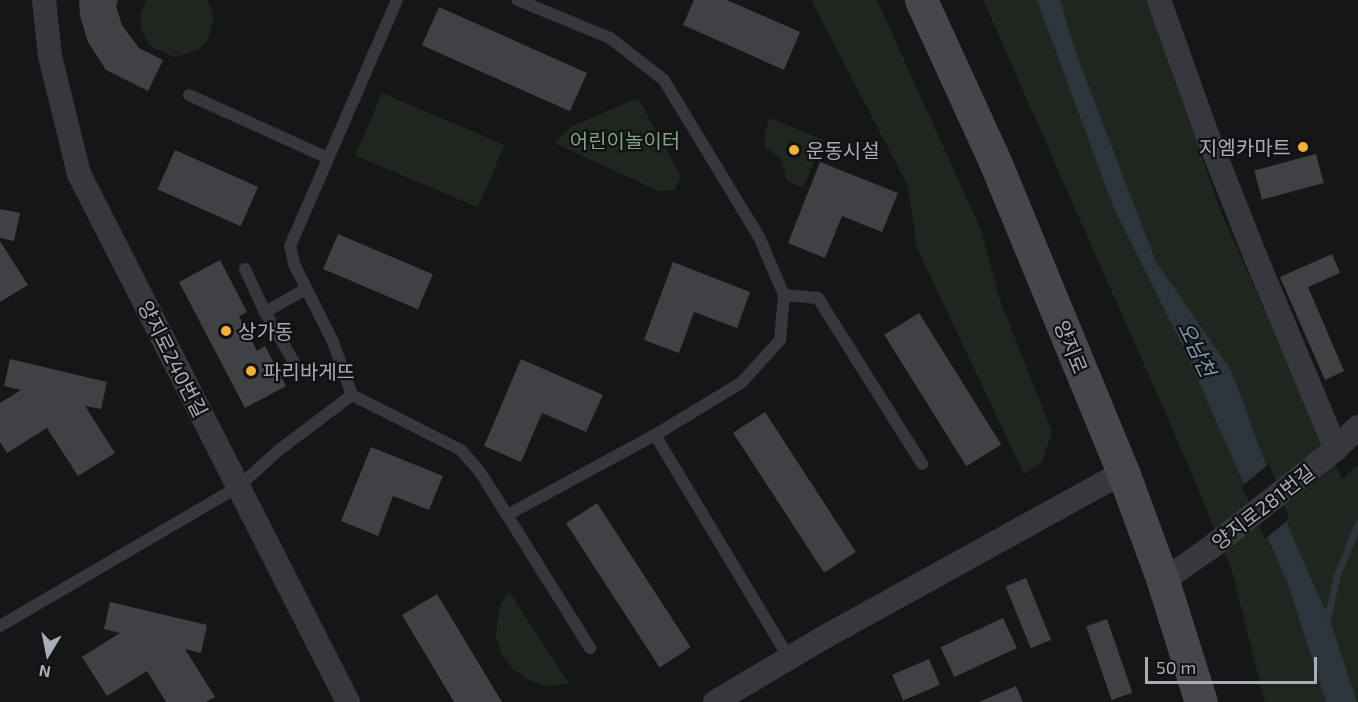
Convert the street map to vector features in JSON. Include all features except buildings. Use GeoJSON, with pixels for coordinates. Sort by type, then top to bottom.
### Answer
{"type":"FeatureCollection","features":[{"type":"Feature","properties":{"kind":"street","name":"양지로240번길"},"geometry":{"type":"LineString","coordinates":[[44,0],[50,56],[79,174],[348,702]]}},
{"type":"Feature","properties":{"kind":"street","name":"양지로"},"geometry":{"type":"LineString","coordinates":[[921,0],[996,164],[1123,472],[1163,581],[1202,702]]}},
{"type":"Feature","properties":{"kind":"street"},"geometry":{"type":"LineString","coordinates":[[1159,0],[1252,248],[1336,449]]}},
{"type":"Feature","properties":{"kind":"street","name":"양지로281번길"},"geometry":{"type":"LineString","coordinates":[[1163,581],[1210,548],[1336,449],[1358,427]]}},
{"type":"Feature","properties":{"kind":"street"},"geometry":{"type":"LineString","coordinates":[[715,702],[789,658],[1123,472]]}},
{"type":"Feature","properties":{"kind":"lane"},"geometry":{"type":"LineString","coordinates":[[397,0],[290,246],[294,264],[333,342],[352,395],[461,450],[480,472],[590,648]]}},
{"type":"Feature","properties":{"kind":"lane"},"geometry":{"type":"LineString","coordinates":[[507,515],[655,435],[742,382],[780,340],[784,295],[759,237],[664,80],[610,38],[518,0]]}},
{"type":"Feature","properties":{"kind":"lane"},"geometry":{"type":"LineString","coordinates":[[189,95],[328,158]]}},
{"type":"Feature","properties":{"kind":"lane"},"geometry":{"type":"LineString","coordinates":[[245,268],[265,312],[299,371]]}},
{"type":"Feature","properties":{"kind":"lane"},"geometry":{"type":"LineString","coordinates":[[265,312],[306,289]]}},
{"type":"Feature","properties":{"kind":"lane"},"geometry":{"type":"LineString","coordinates":[[784,295],[818,298],[922,465]]}},
{"type":"Feature","properties":{"kind":"lane"},"geometry":{"type":"LineString","coordinates":[[0,626],[238,487],[279,450],[352,395]]}},
{"type":"Feature","properties":{"kind":"lane"},"geometry":{"type":"LineString","coordinates":[[655,435],[789,658]]}},
{"type":"Feature","properties":{"kind":"green space"},"geometry":{"type":"Polygon","coordinates":[[[146,0],[208,0],[214,19],[207,42],[198,50],[175,57],[153,48],[145,38],[141,27],[140,15],[146,0]]]}},
{"type":"Feature","properties":{"kind":"green space"},"geometry":{"type":"Polygon","coordinates":[[[811,0],[877,0],[981,230],[1001,303],[1052,431],[1042,462],[1024,474],[917,248],[908,186],[811,0]]]}},
{"type":"Feature","properties":{"kind":"green space"},"geometry":{"type":"Polygon","coordinates":[[[983,0],[1147,0],[1221,212],[1300,391],[1342,479],[1358,465],[1358,702],[1265,702],[1232,571],[1183,453],[983,0]]]}},
{"type":"Feature","properties":{"kind":"green space"},"geometry":{"type":"Polygon","coordinates":[[[382,93],[504,145],[478,208],[355,156],[382,93]]]}},
{"type":"Feature","properties":{"kind":"green space","name":"어린이놀이터"},"geometry":{"type":"Polygon","coordinates":[[[638,98],[681,176],[675,190],[658,191],[555,143],[570,127],[638,98]]]}},
{"type":"Feature","properties":{"kind":"green space","name":"운동시설"},"geometry":{"type":"Polygon","coordinates":[[[770,118],[824,140],[803,188],[787,181],[781,159],[765,147],[764,135],[770,118]]]}},
{"type":"Feature","properties":{"kind":"green space"},"geometry":{"type":"Polygon","coordinates":[[[509,591],[569,684],[547,686],[528,680],[513,669],[501,654],[496,637],[497,624],[500,605],[509,591]]]}},
{"type":"Feature","properties":{"kind":"water","name":"오남천"},"geometry":{"type":"Polygon","coordinates":[[[1037,0],[1060,0],[1077,56],[1156,262],[1231,370],[1294,540],[1331,623],[1357,702],[1326,702],[1288,584],[1188,357],[1113,206],[1037,0]]]}},
{"type":"Feature","properties":{"kind":"pier"},"geometry":{"type":"Polygon","coordinates":[[[1269,464],[1289,519],[1265,539],[1242,486],[1269,464]]]}},
{"type":"Feature","properties":{"kind":"waterway"},"geometry":{"type":"LineString","coordinates":[[1326,623],[1337,575],[1358,523]]}},
{"type":"Feature","properties":{"kind":"place","name":"지엠카마트"},"geometry":{"type":"Point","coordinates":[1303,147]}},
{"type":"Feature","properties":{"kind":"place","name":"운동시설"},"geometry":{"type":"Point","coordinates":[794,150]}},
{"type":"Feature","properties":{"kind":"place","name":"상가동"},"geometry":{"type":"Point","coordinates":[226,331]}},
{"type":"Feature","properties":{"kind":"place","name":"파리바게뜨"},"geometry":{"type":"Point","coordinates":[251,371]}}]}
